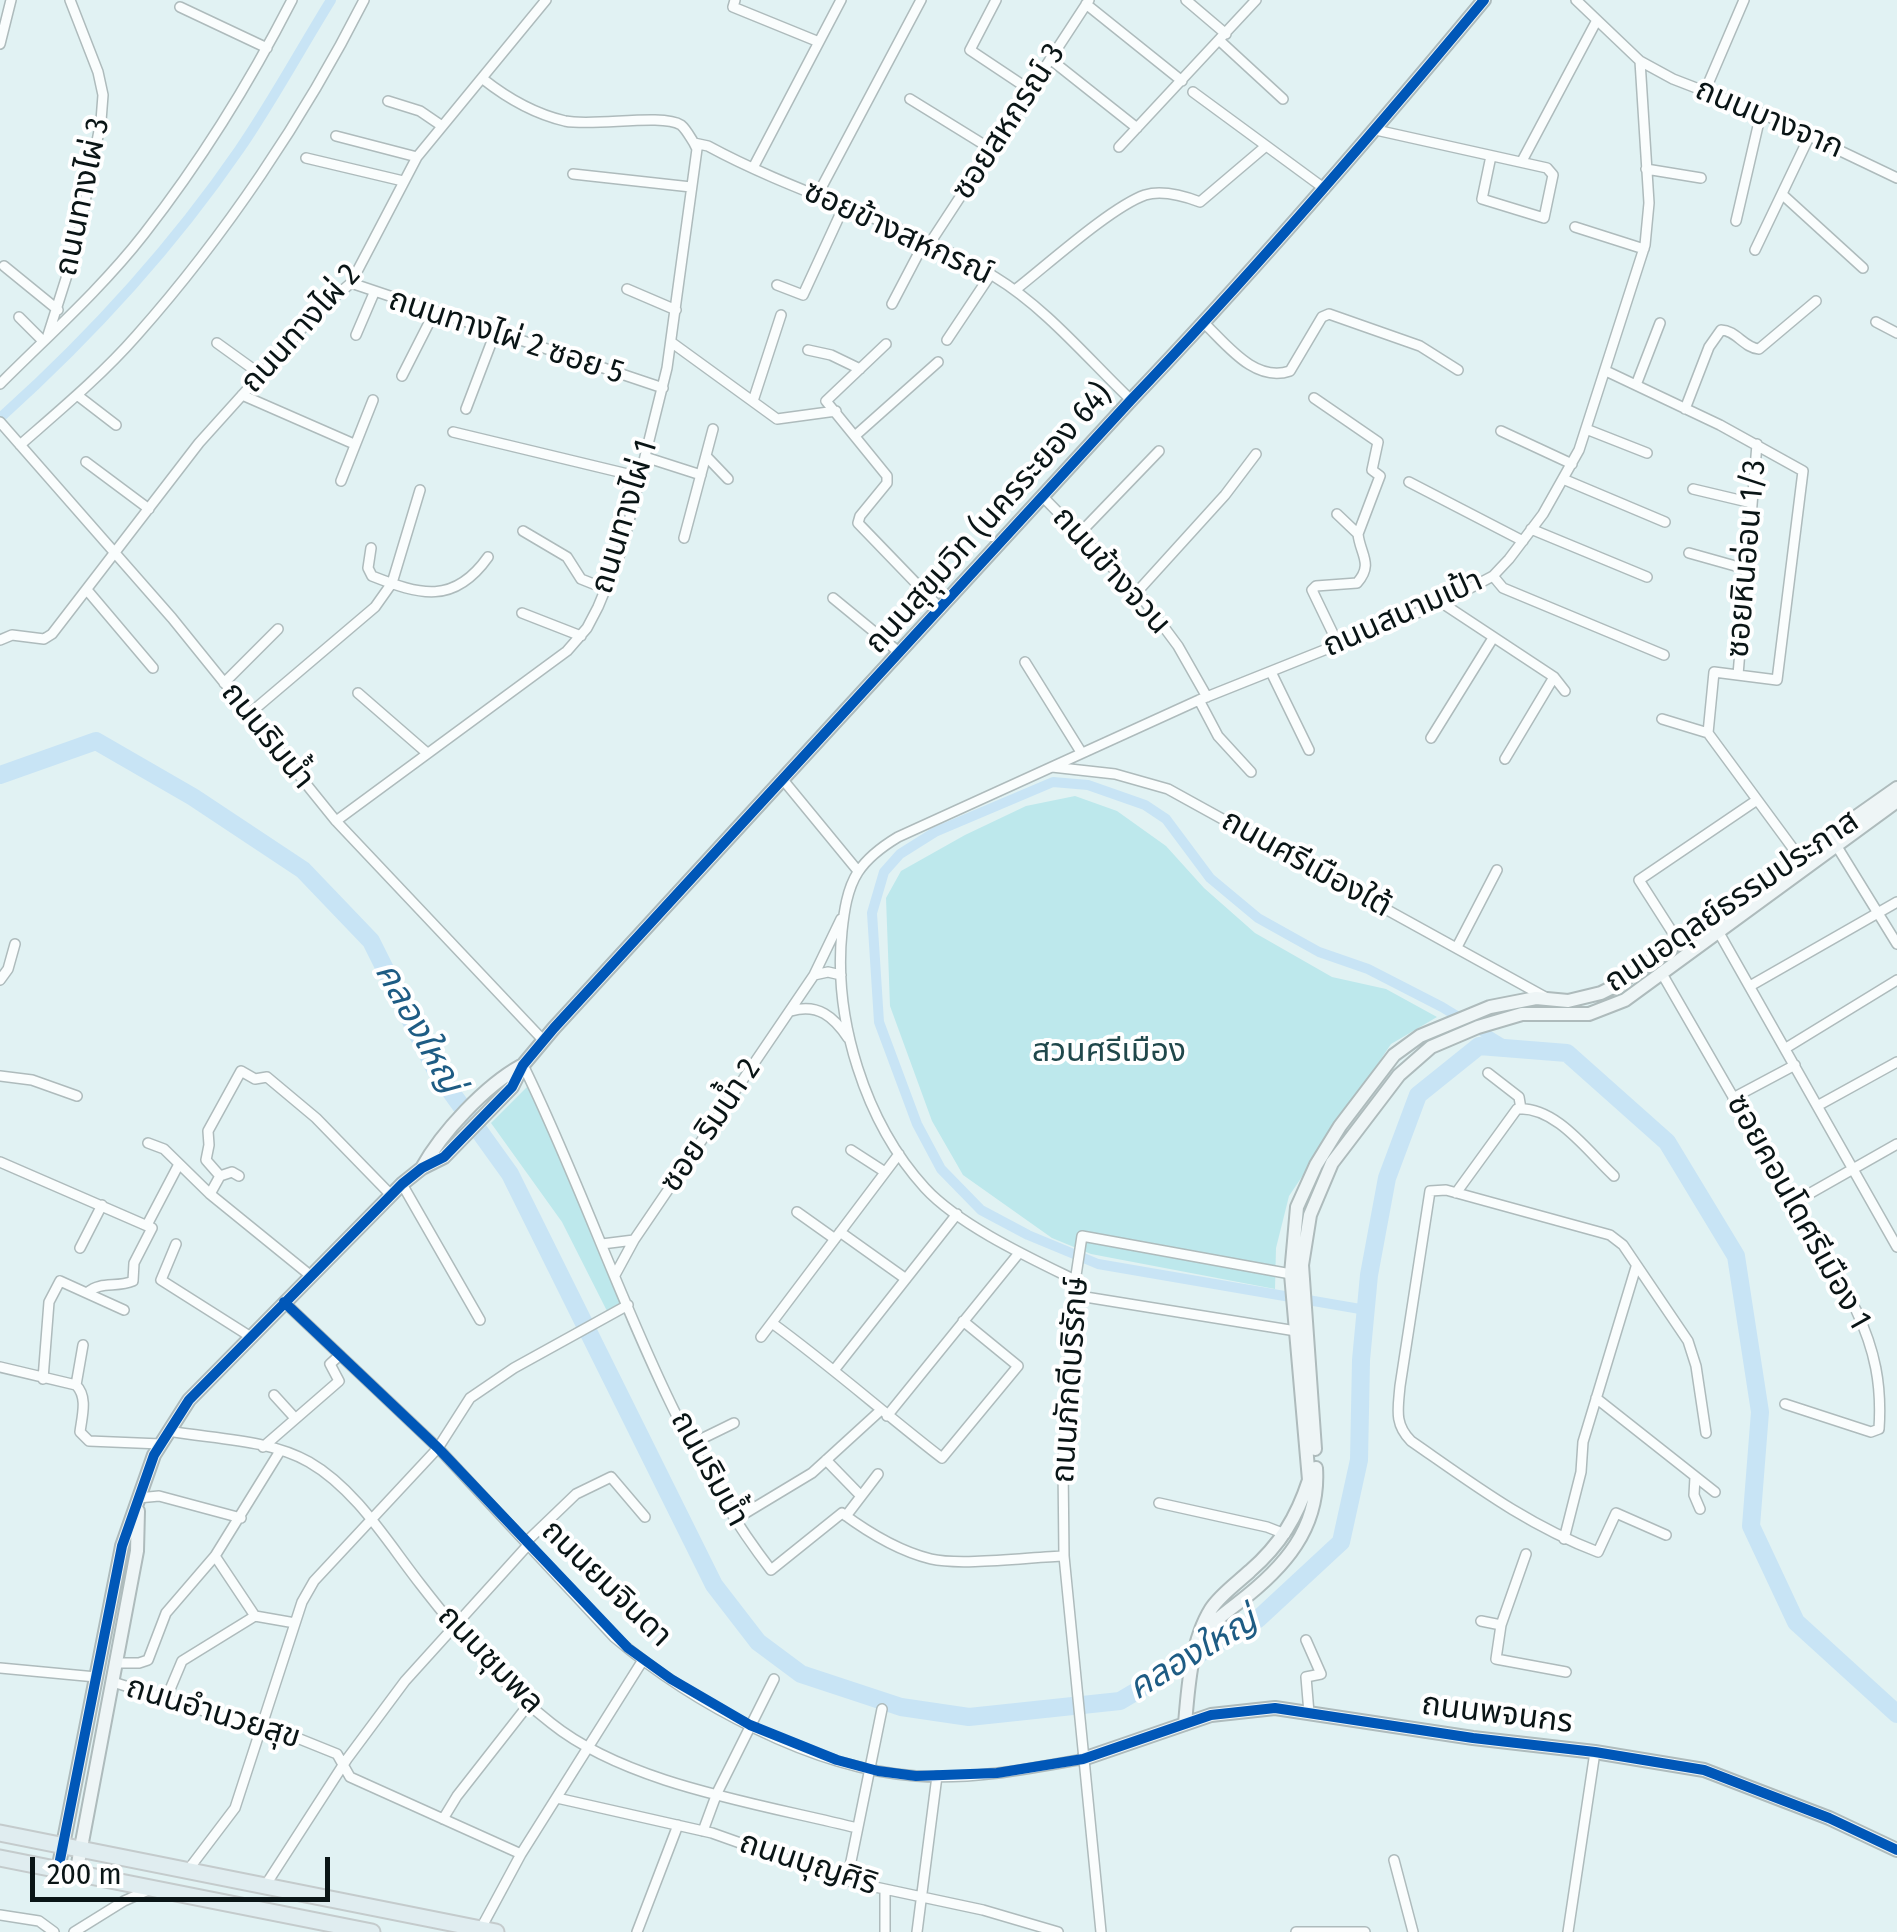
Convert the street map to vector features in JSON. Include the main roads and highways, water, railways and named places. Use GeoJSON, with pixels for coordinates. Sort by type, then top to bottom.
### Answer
{"type":"FeatureCollection","features":[{"type":"Feature","properties":{"kind":"main road"},"geometry":{"type":"LineString","coordinates":[[0,1833],[485,1931]]}},
{"type":"Feature","properties":{"kind":"main road"},"geometry":{"type":"LineString","coordinates":[[0,1858],[153,1888],[297,1925],[372,1932]]}},
{"type":"Feature","properties":{"kind":"main road"},"geometry":{"type":"LineString","coordinates":[[297,1925],[305,1894]]}},
{"type":"Feature","properties":{"kind":"waterway"},"geometry":{"type":"LineString","coordinates":[[0,418],[97,324],[213,187],[331,0]]}},
{"type":"Feature","properties":{"kind":"waterway","name":"คลองใหญ่"},"geometry":{"type":"LineString","coordinates":[[0,775],[96,741],[193,797],[303,870],[371,941],[436,1071],[510,1174],[714,1585],[758,1642],[801,1674],[901,1707],[969,1717],[1120,1701],[1258,1619],[1341,1542],[1359,1460],[1361,1360],[1369,1275],[1387,1178],[1418,1095],[1479,1046],[1567,1053],[1667,1142],[1736,1256],[1760,1412],[1751,1526],[1796,1622],[1897,1714]]}},
{"type":"Feature","properties":{"kind":"waterway"},"geometry":{"type":"LineString","coordinates":[[1366,1310],[1098,1264],[1028,1235],[981,1210],[941,1169],[917,1124],[879,1022],[872,913],[884,872],[900,854],[935,832],[1053,782],[1088,785],[1145,805],[1166,819],[1210,878],[1258,918],[1319,952],[1368,969],[1442,1007],[1511,1049]]}},
{"type":"Feature","properties":{"kind":"park label","name":"สวนศรีเมือง"},"geometry":{"type":"Point","coordinates":[1109,1052]}}]}
